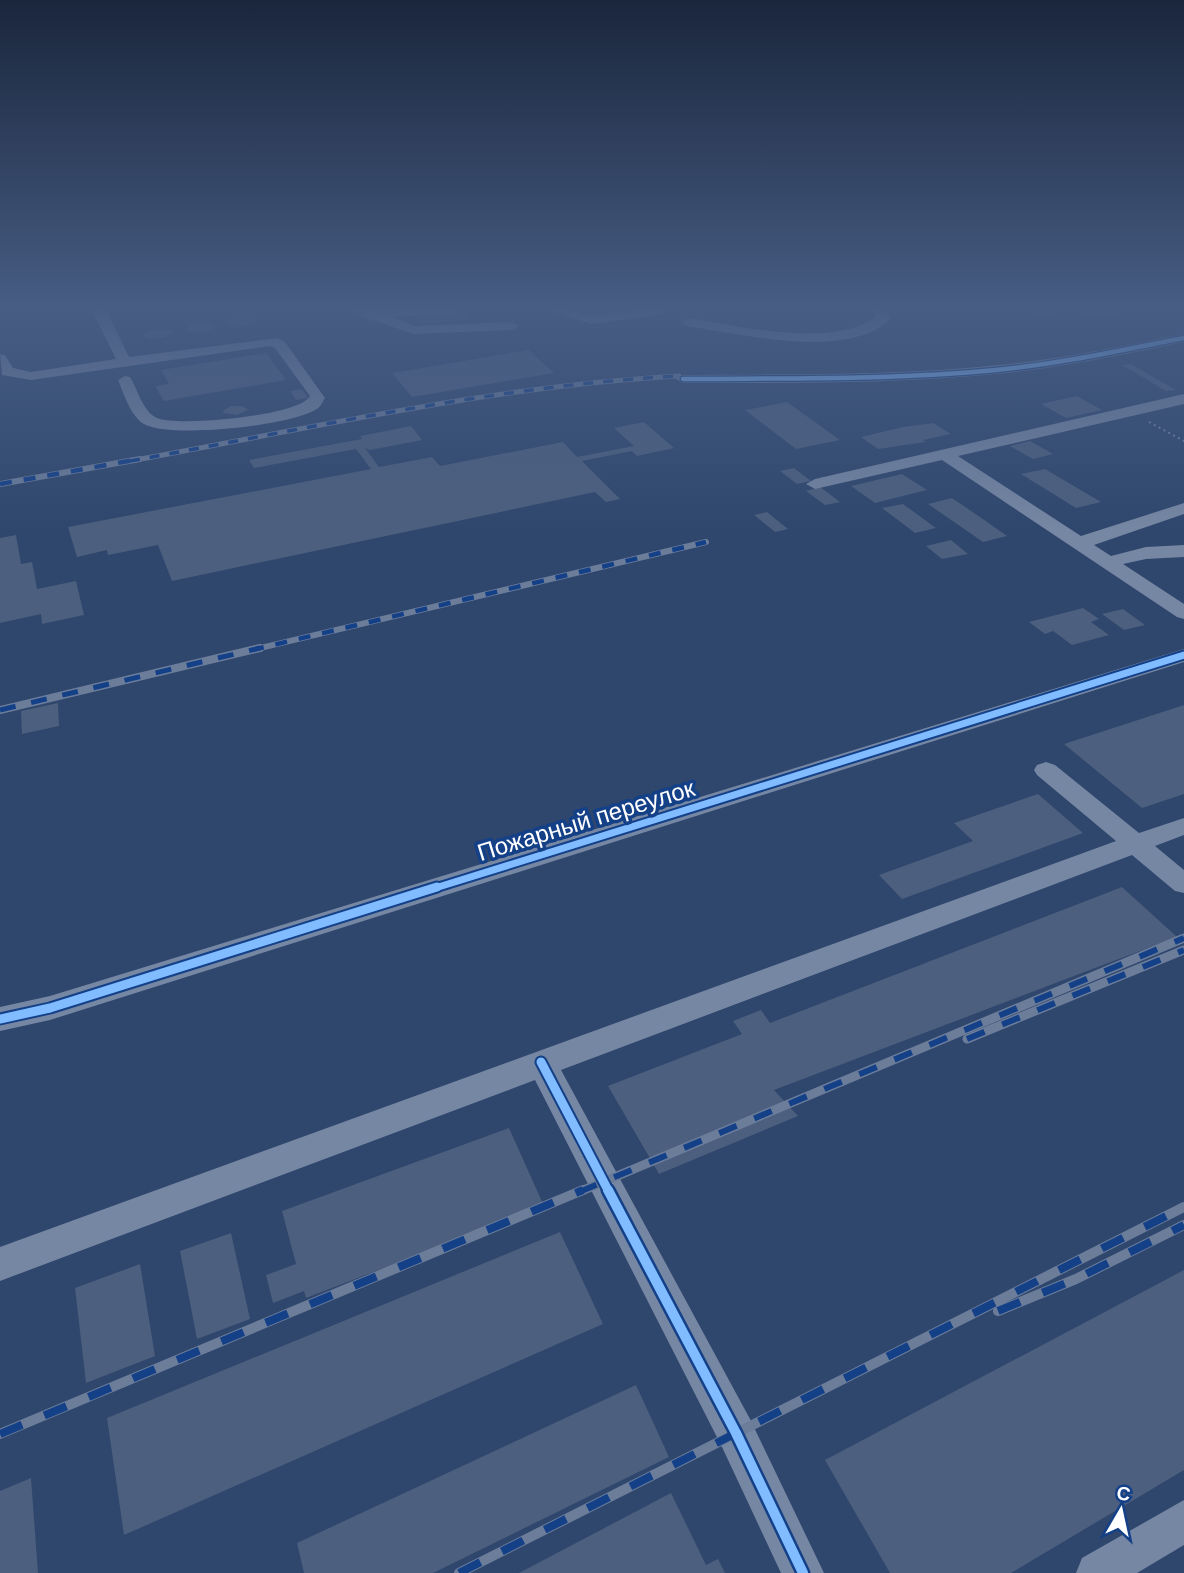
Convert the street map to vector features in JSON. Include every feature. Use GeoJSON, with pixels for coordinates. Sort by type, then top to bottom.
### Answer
{"type":"FeatureCollection","features":[{"type":"Feature","properties":{"kind":"street"},"geometry":{"type":"LineString","coordinates":[[57,383],[61,386],[86,383]]}},
{"type":"Feature","properties":{"kind":"street"},"geometry":{"type":"LineString","coordinates":[[127,383],[145,416],[156,423],[174,426],[214,425],[297,412],[310,407],[318,396],[309,383]]}},
{"type":"Feature","properties":{"kind":"street"},"geometry":{"type":"LineString","coordinates":[[815,484],[1184,399]]}},
{"type":"Feature","properties":{"kind":"street"},"geometry":{"type":"LineString","coordinates":[[944,454],[1184,613]]}},
{"type":"Feature","properties":{"kind":"street"},"geometry":{"type":"LineString","coordinates":[[1077,544],[1184,508]]}},
{"type":"Feature","properties":{"kind":"street"},"geometry":{"type":"LineString","coordinates":[[1105,563],[1146,553],[1184,551]]}},
{"type":"Feature","properties":{"kind":"street","name":"Пожарный переулок"},"geometry":{"type":"LineString","coordinates":[[0,1019],[50,1008],[1184,655]]}},
{"type":"Feature","properties":{"kind":"street"},"geometry":{"type":"LineString","coordinates":[[1046,770],[1184,884]]}},
{"type":"Feature","properties":{"kind":"street"},"geometry":{"type":"LineString","coordinates":[[0,1264],[1184,826]]}},
{"type":"Feature","properties":{"kind":"street"},"geometry":{"type":"LineString","coordinates":[[541,1062],[736,1433],[803,1573]]}},
{"type":"Feature","properties":{"kind":"street"},"geometry":{"type":"LineString","coordinates":[[1097,1573],[1184,1521]]}},
{"type":"Feature","properties":{"kind":"path"},"geometry":{"type":"LineString","coordinates":[[1131,411],[1184,441]]}},
{"type":"Feature","properties":{"kind":"building"},"geometry":{"type":"Polygon","coordinates":[[[266,383],[164,401],[155,386],[266,383]]]}},
{"type":"Feature","properties":{"kind":"building"},"geometry":{"type":"Polygon","coordinates":[[[401,383],[492,383],[412,397],[401,383]]]}},
{"type":"Feature","properties":{"kind":"building"},"geometry":{"type":"Polygon","coordinates":[[[1153,383],[1165,383],[1176,390],[1166,391],[1153,383]]]}},
{"type":"Feature","properties":{"kind":"building"},"geometry":{"type":"Polygon","coordinates":[[[302,389],[308,398],[296,400],[290,391],[302,389]]]}},
{"type":"Feature","properties":{"kind":"building"},"geometry":{"type":"Polygon","coordinates":[[[1077,396],[1102,410],[1066,418],[1041,404],[1077,396]]]}},
{"type":"Feature","properties":{"kind":"building"},"geometry":{"type":"Polygon","coordinates":[[[787,402],[840,440],[796,449],[745,410],[787,402]]]}},
{"type":"Feature","properties":{"kind":"building"},"geometry":{"type":"Polygon","coordinates":[[[231,406],[242,406],[248,410],[237,415],[223,413],[231,406]]]}},
{"type":"Feature","properties":{"kind":"building"},"geometry":{"type":"Polygon","coordinates":[[[644,422],[674,448],[637,456],[632,451],[582,461],[620,499],[606,502],[595,492],[172,581],[158,545],[108,555],[107,550],[77,557],[68,527],[371,469],[356,449],[254,468],[249,460],[362,439],[360,436],[411,426],[422,440],[370,450],[365,448],[379,467],[432,457],[440,466],[563,442],[577,457],[634,446],[614,428],[644,422]]]}},
{"type":"Feature","properties":{"kind":"building"},"geometry":{"type":"Polygon","coordinates":[[[933,423],[951,434],[923,440],[926,442],[878,449],[861,437],[903,427],[933,423]]]}},
{"type":"Feature","properties":{"kind":"building"},"geometry":{"type":"Polygon","coordinates":[[[1030,441],[1053,454],[1033,459],[1010,446],[1030,441]]]}},
{"type":"Feature","properties":{"kind":"building"},"geometry":{"type":"Polygon","coordinates":[[[794,468],[811,481],[797,484],[780,471],[794,468]]]}},
{"type":"Feature","properties":{"kind":"building"},"geometry":{"type":"Polygon","coordinates":[[[1045,469],[1101,502],[1076,508],[1021,474],[1045,469]]]}},
{"type":"Feature","properties":{"kind":"building"},"geometry":{"type":"Polygon","coordinates":[[[902,474],[927,490],[875,503],[851,486],[902,474]]]}},
{"type":"Feature","properties":{"kind":"building"},"geometry":{"type":"Polygon","coordinates":[[[820,487],[840,502],[825,505],[806,491],[820,487]]]}},
{"type":"Feature","properties":{"kind":"building"},"geometry":{"type":"Polygon","coordinates":[[[952,498],[1007,536],[983,542],[928,504],[952,498]]]}},
{"type":"Feature","properties":{"kind":"building"},"geometry":{"type":"Polygon","coordinates":[[[903,504],[936,528],[915,533],[882,508],[903,504]]]}},
{"type":"Feature","properties":{"kind":"building"},"geometry":{"type":"Polygon","coordinates":[[[767,512],[788,529],[775,532],[754,515],[767,512]]]}},
{"type":"Feature","properties":{"kind":"building"},"geometry":{"type":"Polygon","coordinates":[[[16,535],[21,564],[32,562],[37,589],[76,581],[84,615],[42,624],[41,614],[0,623],[0,538],[16,535]]]}},
{"type":"Feature","properties":{"kind":"building"},"geometry":{"type":"Polygon","coordinates":[[[951,540],[968,554],[942,559],[926,546],[951,540]]]}},
{"type":"Feature","properties":{"kind":"building"},"geometry":{"type":"Polygon","coordinates":[[[1083,608],[1099,619],[1091,622],[1109,635],[1072,645],[1053,631],[1045,634],[1029,622],[1083,608]]]}},
{"type":"Feature","properties":{"kind":"building"},"geometry":{"type":"Polygon","coordinates":[[[1123,609],[1145,625],[1124,630],[1102,614],[1123,609]]]}},
{"type":"Feature","properties":{"kind":"building"},"geometry":{"type":"Polygon","coordinates":[[[58,703],[59,726],[22,734],[21,711],[58,703]]]}},
{"type":"Feature","properties":{"kind":"building"},"geometry":{"type":"Polygon","coordinates":[[[1184,705],[1184,794],[1142,808],[1064,744],[1184,705]]]}},
{"type":"Feature","properties":{"kind":"building"},"geometry":{"type":"Polygon","coordinates":[[[1038,794],[1083,833],[902,899],[879,875],[973,841],[954,823],[1038,794]]]}},
{"type":"Feature","properties":{"kind":"building"},"geometry":{"type":"Polygon","coordinates":[[[1122,887],[1177,937],[774,1090],[798,1116],[659,1174],[608,1086],[742,1034],[733,1021],[761,1010],[770,1023],[1122,887]]]}},
{"type":"Feature","properties":{"kind":"building"},"geometry":{"type":"Polygon","coordinates":[[[509,1128],[544,1206],[306,1298],[304,1291],[273,1303],[266,1275],[296,1264],[282,1211],[509,1128]]]}},
{"type":"Feature","properties":{"kind":"building"},"geometry":{"type":"Polygon","coordinates":[[[560,1232],[603,1324],[124,1535],[107,1418],[560,1232]]]}},
{"type":"Feature","properties":{"kind":"building"},"geometry":{"type":"Polygon","coordinates":[[[231,1233],[250,1319],[197,1339],[180,1251],[231,1233]]]}},
{"type":"Feature","properties":{"kind":"building"},"geometry":{"type":"Polygon","coordinates":[[[140,1264],[155,1356],[86,1383],[75,1288],[140,1264]]]}},
{"type":"Feature","properties":{"kind":"building"},"geometry":{"type":"Polygon","coordinates":[[[1184,1270],[1184,1470],[1011,1573],[890,1573],[825,1460],[1184,1270]]]}},
{"type":"Feature","properties":{"kind":"building"},"geometry":{"type":"Polygon","coordinates":[[[636,1385],[669,1457],[433,1573],[304,1573],[297,1543],[636,1385]]]}},
{"type":"Feature","properties":{"kind":"building"},"geometry":{"type":"Polygon","coordinates":[[[31,1478],[38,1573],[0,1573],[0,1491],[31,1478]]]}},
{"type":"Feature","properties":{"kind":"building"},"geometry":{"type":"Polygon","coordinates":[[[671,1493],[706,1565],[718,1559],[725,1573],[519,1573],[671,1493]]]}},
{"type":"Feature","properties":{"kind":"railway"},"geometry":{"type":"LineString","coordinates":[[130,461],[403,410],[589,383]]}},
{"type":"Feature","properties":{"kind":"railway"},"geometry":{"type":"LineString","coordinates":[[0,484],[140,459]]}},
{"type":"Feature","properties":{"kind":"railway"},"geometry":{"type":"LineString","coordinates":[[252,650],[706,542]]}},
{"type":"Feature","properties":{"kind":"railway"},"geometry":{"type":"LineString","coordinates":[[0,710],[260,648]]}},
{"type":"Feature","properties":{"kind":"railway"},"geometry":{"type":"LineString","coordinates":[[579,1192],[1184,938]]}},
{"type":"Feature","properties":{"kind":"railway"},"geometry":{"type":"LineString","coordinates":[[967,1039],[1184,950]]}},
{"type":"Feature","properties":{"kind":"railway"},"geometry":{"type":"LineString","coordinates":[[0,1434],[583,1190]]}},
{"type":"Feature","properties":{"kind":"railway"},"geometry":{"type":"LineString","coordinates":[[459,1573],[1184,1207]]}},
{"type":"Feature","properties":{"kind":"railway"},"geometry":{"type":"LineString","coordinates":[[998,1311],[1076,1279],[1184,1225]]}},
{"type":"Feature","properties":{"kind":"cycle path"},"geometry":{"type":"LineString","coordinates":[[0,1019],[50,1008],[1184,655]]}},
{"type":"Feature","properties":{"kind":"cycle path"},"geometry":{"type":"LineString","coordinates":[[541,1062],[736,1433],[803,1573]]}}]}
